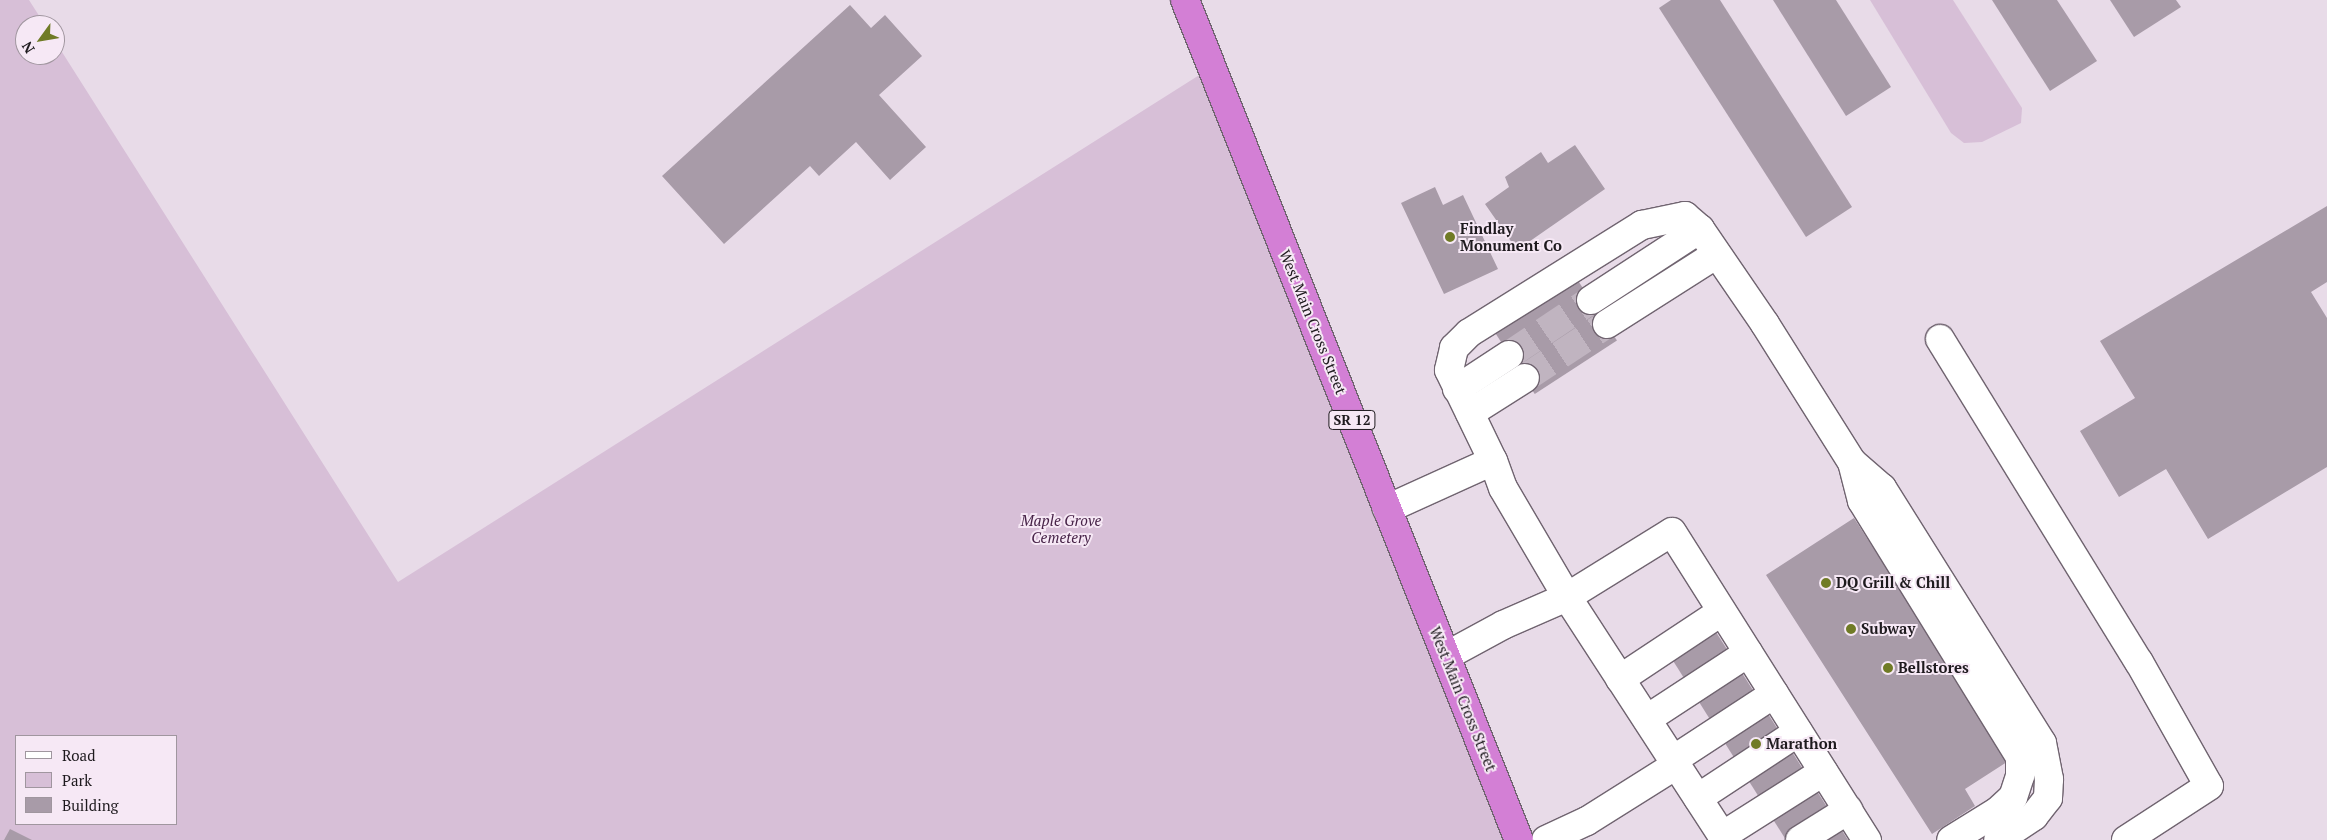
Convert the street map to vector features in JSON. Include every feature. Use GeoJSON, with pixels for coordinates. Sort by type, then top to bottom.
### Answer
{"type":"FeatureCollection","features":[{"type":"Feature","properties":{"kind":"highway","name":"West Main Cross Street"},"geometry":{"type":"LineString","coordinates":[[1185,0],[1519,840]]}},
{"type":"Feature","properties":{"kind":"street"},"geometry":{"type":"LineString","coordinates":[[1823,772],[1723,838],[1567,597],[1503,488],[1494,461],[1449,370],[1454,348],[1469,333],[1642,225],[1685,216],[1700,229],[1765,324],[1852,462],[1862,501],[2020,757],[2020,776],[2013,797],[1998,811],[1951,840]]}},
{"type":"Feature","properties":{"kind":"street"},"geometry":{"type":"LineString","coordinates":[[1591,300],[1700,229]]}},
{"type":"Feature","properties":{"kind":"street"},"geometry":{"type":"LineString","coordinates":[[1607,324],[1717,254]]}},
{"type":"Feature","properties":{"kind":"street"},"geometry":{"type":"LineString","coordinates":[[1940,339],[2139,662],[2210,786],[2126,840]]}},
{"type":"Feature","properties":{"kind":"street"},"geometry":{"type":"LineString","coordinates":[[1457,389],[1509,355]]}},
{"type":"Feature","properties":{"kind":"street"},"geometry":{"type":"LineString","coordinates":[[1470,414],[1525,378]]}},
{"type":"Feature","properties":{"kind":"street"},"geometry":{"type":"LineString","coordinates":[[1387,509],[1494,461]]}},
{"type":"Feature","properties":{"kind":"street"},"geometry":{"type":"LineString","coordinates":[[1852,462],[1882,488],[2042,743],[2049,779],[2048,798],[2034,816],[1998,840]]}},
{"type":"Feature","properties":{"kind":"street"},"geometry":{"type":"LineString","coordinates":[[1446,656],[1503,625],[1567,597],[1672,532],[1867,840]]}},
{"type":"Feature","properties":{"kind":"street"},"geometry":{"type":"LineString","coordinates":[[1620,679],[1721,612]]}},
{"type":"Feature","properties":{"kind":"street"},"geometry":{"type":"LineString","coordinates":[[1647,719],[1748,653]]}},
{"type":"Feature","properties":{"kind":"street"},"geometry":{"type":"LineString","coordinates":[[1546,840],[1587,821],[1774,694]]}},
{"type":"Feature","properties":{"kind":"street"},"geometry":{"type":"LineString","coordinates":[[1698,798],[1798,732]]}},
{"type":"Feature","properties":{"kind":"street"},"geometry":{"type":"LineString","coordinates":[[1800,840],[1848,810]]}},
{"type":"Feature","properties":{"kind":"green space","name":"Maple Grove Cemetery"},"geometry":{"type":"Polygon","coordinates":[[[0,0],[29,0],[39,15],[15,15],[15,65],[65,65],[65,57],[398,582],[1212,67],[1519,840],[0,840],[0,0]]]}},
{"type":"Feature","properties":{"kind":"green space"},"geometry":{"type":"Polygon","coordinates":[[[1870,0],[1953,0],[2022,108],[2021,123],[1982,142],[1964,143],[1951,133],[1870,0]]]}},
{"type":"Feature","properties":{"kind":"building"},"geometry":{"type":"Polygon","coordinates":[[[1671,0],[1720,0],[1852,207],[1806,237],[1659,8],[1671,0]]]}},
{"type":"Feature","properties":{"kind":"building"},"geometry":{"type":"Polygon","coordinates":[[[1773,0],[1836,0],[1891,87],[1846,116],[1773,0]]]}},
{"type":"Feature","properties":{"kind":"building"},"geometry":{"type":"Polygon","coordinates":[[[1992,0],[2057,0],[2097,61],[2050,91],[1992,0]]]}},
{"type":"Feature","properties":{"kind":"building"},"geometry":{"type":"Polygon","coordinates":[[[2110,0],[2176,0],[2181,7],[2134,37],[2110,0]]]}},
{"type":"Feature","properties":{"kind":"building"},"geometry":{"type":"Polygon","coordinates":[[[850,5],[871,28],[885,15],[922,56],[879,95],[926,147],[890,180],[856,142],[819,176],[810,166],[724,244],[662,176],[850,5]]]}},
{"type":"Feature","properties":{"kind":"building"},"geometry":{"type":"Polygon","coordinates":[[[1575,145],[1605,189],[1517,250],[1485,204],[1509,187],[1505,177],[1541,152],[1548,163],[1575,145]]]}},
{"type":"Feature","properties":{"kind":"building","name":"Findlay Monument Co"},"geometry":{"type":"Polygon","coordinates":[[[1435,187],[1443,205],[1463,195],[1498,269],[1444,294],[1401,203],[1435,187]]]}},
{"type":"Feature","properties":{"kind":"building"},"geometry":{"type":"Polygon","coordinates":[[[2327,206],[2327,282],[2311,292],[2327,318],[2327,467],[2208,539],[2166,469],[2119,497],[2080,431],[2135,398],[2100,341],[2327,206]]]}},
{"type":"Feature","properties":{"kind":"building"},"geometry":{"type":"Polygon","coordinates":[[[1575,276],[1617,341],[1535,394],[1493,329],[1575,276]]]}},
{"type":"Feature","properties":{"kind":"building","name":"Bellstores"},"geometry":{"type":"Polygon","coordinates":[[[1854,518],[2010,760],[1965,789],[1975,806],[1932,834],[1766,575],[1854,518]]]}},
{"type":"Feature","properties":{"kind":"building","name":"Marathon"},"geometry":{"type":"Polygon","coordinates":[[[1709,621],[1848,840],[1786,840],[1665,648],[1709,621]]]}},
{"type":"Feature","properties":{"kind":"building"},"geometry":{"type":"Polygon","coordinates":[[[10,829],[32,840],[4,840],[10,829]]]}},
{"type":"Feature","properties":{"kind":"tunnel"},"geometry":{"type":"LineString","coordinates":[[1509,355],[1591,300]]}},
{"type":"Feature","properties":{"kind":"tunnel"},"geometry":{"type":"LineString","coordinates":[[1525,378],[1607,324]]}},
{"type":"Feature","properties":{"kind":"place","name":"Findlay Monument Co"},"geometry":{"type":"Point","coordinates":[1450,237]}},
{"type":"Feature","properties":{"kind":"place","name":"DQ Grill & Chill"},"geometry":{"type":"Point","coordinates":[1826,583]}},
{"type":"Feature","properties":{"kind":"place","name":"Subway"},"geometry":{"type":"Point","coordinates":[1851,629]}},
{"type":"Feature","properties":{"kind":"place","name":"Bellstores"},"geometry":{"type":"Point","coordinates":[1888,668]}},
{"type":"Feature","properties":{"kind":"place","name":"Marathon"},"geometry":{"type":"Point","coordinates":[1756,744]}}]}
